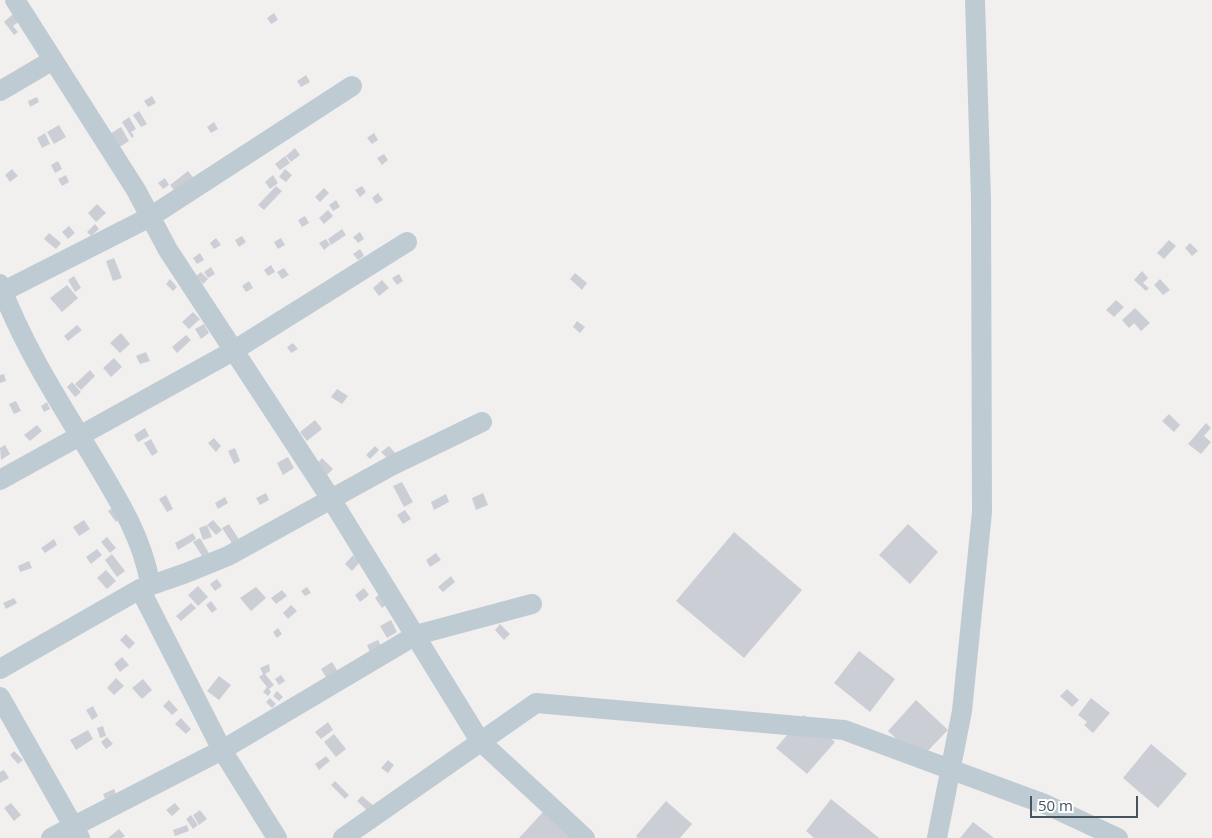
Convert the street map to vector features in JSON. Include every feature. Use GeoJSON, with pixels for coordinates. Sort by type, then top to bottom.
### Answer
{"type":"FeatureCollection","features":[{"type":"Feature","properties":{"kind":"street"},"geometry":{"type":"LineString","coordinates":[[16,0],[136,190],[150,217],[233,351],[331,499],[480,741],[585,838]]}},
{"type":"Feature","properties":{"kind":"street"},"geometry":{"type":"LineString","coordinates":[[937,838],[962,711],[982,512],[981,200],[975,0]]}},
{"type":"Feature","properties":{"kind":"street"},"geometry":{"type":"LineString","coordinates":[[0,91],[53,60]]}},
{"type":"Feature","properties":{"kind":"street"},"geometry":{"type":"LineString","coordinates":[[278,838],[222,750],[145,586],[146,562],[135,532],[112,487],[40,367],[1,290],[150,217],[352,86]]}},
{"type":"Feature","properties":{"kind":"street"},"geometry":{"type":"LineString","coordinates":[[0,480],[233,351],[407,242]]}},
{"type":"Feature","properties":{"kind":"street"},"geometry":{"type":"LineString","coordinates":[[0,670],[145,586],[186,573],[228,556],[390,466],[482,422]]}},
{"type":"Feature","properties":{"kind":"street"},"geometry":{"type":"LineString","coordinates":[[51,838],[76,832],[222,750],[416,635],[532,604]]}},
{"type":"Feature","properties":{"kind":"street"},"geometry":{"type":"LineString","coordinates":[[0,697],[76,832]]}},
{"type":"Feature","properties":{"kind":"street"},"geometry":{"type":"LineString","coordinates":[[343,838],[536,703],[844,730],[1047,806],[1118,838]]}},
{"type":"Feature","properties":{"kind":"building"},"geometry":{"type":"Polygon","coordinates":[[[15,12],[21,20],[13,26],[18,32],[14,35],[4,22],[15,12]]]}},
{"type":"Feature","properties":{"kind":"building"},"geometry":{"type":"Polygon","coordinates":[[[274,13],[278,20],[271,24],[267,18],[274,13]]]}},
{"type":"Feature","properties":{"kind":"building"},"geometry":{"type":"Polygon","coordinates":[[[306,75],[310,82],[301,87],[297,81],[306,75]]]}},
{"type":"Feature","properties":{"kind":"building"},"geometry":{"type":"Polygon","coordinates":[[[152,96],[156,103],[148,107],[144,101],[152,96]]]}},
{"type":"Feature","properties":{"kind":"building"},"geometry":{"type":"Polygon","coordinates":[[[37,97],[39,102],[30,107],[28,101],[37,97]]]}},
{"type":"Feature","properties":{"kind":"building"},"geometry":{"type":"Polygon","coordinates":[[[139,111],[147,124],[141,127],[133,115],[139,111]]]}},
{"type":"Feature","properties":{"kind":"building"},"geometry":{"type":"Polygon","coordinates":[[[129,117],[136,129],[131,132],[134,136],[132,138],[122,122],[129,117]]]}},
{"type":"Feature","properties":{"kind":"building"},"geometry":{"type":"Polygon","coordinates":[[[214,122],[218,129],[211,133],[207,127],[214,122]]]}},
{"type":"Feature","properties":{"kind":"building"},"geometry":{"type":"Polygon","coordinates":[[[59,125],[66,137],[54,144],[47,132],[59,125]]]}},
{"type":"Feature","properties":{"kind":"building"},"geometry":{"type":"Polygon","coordinates":[[[121,127],[129,141],[118,148],[110,134],[121,127]]]}},
{"type":"Feature","properties":{"kind":"building"},"geometry":{"type":"Polygon","coordinates":[[[45,133],[50,144],[42,148],[37,138],[45,133]]]}},
{"type":"Feature","properties":{"kind":"building"},"geometry":{"type":"Polygon","coordinates":[[[374,133],[378,140],[372,144],[367,138],[374,133]]]}},
{"type":"Feature","properties":{"kind":"building"},"geometry":{"type":"Polygon","coordinates":[[[295,148],[300,155],[291,162],[286,156],[295,148]]]}},
{"type":"Feature","properties":{"kind":"building"},"geometry":{"type":"Polygon","coordinates":[[[384,154],[388,160],[382,165],[377,158],[384,154]]]}},
{"type":"Feature","properties":{"kind":"building"},"geometry":{"type":"Polygon","coordinates":[[[285,156],[290,163],[280,170],[275,164],[285,156]]]}},
{"type":"Feature","properties":{"kind":"building"},"geometry":{"type":"Polygon","coordinates":[[[58,161],[62,169],[55,173],[51,165],[58,161]]]}},
{"type":"Feature","properties":{"kind":"building"},"geometry":{"type":"Polygon","coordinates":[[[12,169],[18,176],[10,182],[5,175],[12,169]]]}},
{"type":"Feature","properties":{"kind":"building"},"geometry":{"type":"Polygon","coordinates":[[[285,169],[292,175],[286,182],[279,177],[285,169]]]}},
{"type":"Feature","properties":{"kind":"building"},"geometry":{"type":"Polygon","coordinates":[[[188,171],[193,177],[179,197],[170,185],[188,171]]]}},
{"type":"Feature","properties":{"kind":"building"},"geometry":{"type":"Polygon","coordinates":[[[66,175],[69,182],[62,186],[58,179],[66,175]]]}},
{"type":"Feature","properties":{"kind":"building"},"geometry":{"type":"Polygon","coordinates":[[[273,175],[278,183],[270,189],[265,182],[273,175]]]}},
{"type":"Feature","properties":{"kind":"building"},"geometry":{"type":"Polygon","coordinates":[[[165,178],[169,185],[163,189],[158,183],[165,178]]]}},
{"type":"Feature","properties":{"kind":"building"},"geometry":{"type":"Polygon","coordinates":[[[276,186],[282,191],[264,210],[258,205],[276,186]]]}},
{"type":"Feature","properties":{"kind":"building"},"geometry":{"type":"Polygon","coordinates":[[[362,186],[366,192],[360,197],[355,190],[362,186]]]}},
{"type":"Feature","properties":{"kind":"building"},"geometry":{"type":"Polygon","coordinates":[[[324,188],[329,193],[320,202],[315,197],[324,188]]]}},
{"type":"Feature","properties":{"kind":"building"},"geometry":{"type":"Polygon","coordinates":[[[378,193],[383,200],[376,204],[372,198],[378,193]]]}},
{"type":"Feature","properties":{"kind":"building"},"geometry":{"type":"Polygon","coordinates":[[[336,200],[340,207],[333,211],[329,205],[336,200]]]}},
{"type":"Feature","properties":{"kind":"building"},"geometry":{"type":"Polygon","coordinates":[[[97,204],[106,213],[96,222],[88,213],[97,204]]]}},
{"type":"Feature","properties":{"kind":"building"},"geometry":{"type":"Polygon","coordinates":[[[328,210],[333,216],[324,224],[319,218],[328,210]]]}},
{"type":"Feature","properties":{"kind":"building"},"geometry":{"type":"Polygon","coordinates":[[[305,216],[309,223],[302,227],[298,220],[305,216]]]}},
{"type":"Feature","properties":{"kind":"building"},"geometry":{"type":"Polygon","coordinates":[[[95,224],[99,229],[91,236],[87,232],[95,224]]]}},
{"type":"Feature","properties":{"kind":"building"},"geometry":{"type":"Polygon","coordinates":[[[69,226],[75,233],[68,239],[62,232],[69,226]]]}},
{"type":"Feature","properties":{"kind":"building"},"geometry":{"type":"Polygon","coordinates":[[[342,229],[346,235],[331,245],[328,239],[342,229]]]}},
{"type":"Feature","properties":{"kind":"building"},"geometry":{"type":"Polygon","coordinates":[[[360,232],[364,239],[358,243],[353,237],[360,232]]]}},
{"type":"Feature","properties":{"kind":"building"},"geometry":{"type":"Polygon","coordinates":[[[49,233],[61,243],[56,249],[44,239],[49,233]]]}},
{"type":"Feature","properties":{"kind":"building"},"geometry":{"type":"Polygon","coordinates":[[[242,236],[246,242],[239,247],[235,240],[242,236]]]}},
{"type":"Feature","properties":{"kind":"building"},"geometry":{"type":"Polygon","coordinates":[[[216,238],[221,245],[214,249],[210,243],[216,238]]]}},
{"type":"Feature","properties":{"kind":"building"},"geometry":{"type":"Polygon","coordinates":[[[281,238],[285,245],[278,249],[274,242],[281,238]]]}},
{"type":"Feature","properties":{"kind":"building"},"geometry":{"type":"Polygon","coordinates":[[[326,239],[330,245],[324,250],[319,243],[326,239]]]}},
{"type":"Feature","properties":{"kind":"building"},"geometry":{"type":"Polygon","coordinates":[[[1169,240],[1176,246],[1164,259],[1157,253],[1169,240]]]}},
{"type":"Feature","properties":{"kind":"building"},"geometry":{"type":"Polygon","coordinates":[[[1190,243],[1198,251],[1192,256],[1185,248],[1190,243]]]}},
{"type":"Feature","properties":{"kind":"building"},"geometry":{"type":"Polygon","coordinates":[[[360,249],[364,256],[358,260],[353,254],[360,249]]]}},
{"type":"Feature","properties":{"kind":"building"},"geometry":{"type":"Polygon","coordinates":[[[200,253],[204,260],[197,264],[193,258],[200,253]]]}},
{"type":"Feature","properties":{"kind":"building"},"geometry":{"type":"Polygon","coordinates":[[[114,258],[122,278],[113,281],[106,261],[114,258]]]}},
{"type":"Feature","properties":{"kind":"building"},"geometry":{"type":"Polygon","coordinates":[[[271,265],[275,272],[268,276],[264,270],[271,265]]]}},
{"type":"Feature","properties":{"kind":"building"},"geometry":{"type":"Polygon","coordinates":[[[211,267],[215,274],[208,278],[204,272],[211,267]]]}},
{"type":"Feature","properties":{"kind":"building"},"geometry":{"type":"Polygon","coordinates":[[[284,268],[289,275],[282,279],[277,272],[284,268]]]}},
{"type":"Feature","properties":{"kind":"building"},"geometry":{"type":"Polygon","coordinates":[[[1142,271],[1148,278],[1143,283],[1149,288],[1146,291],[1134,280],[1142,271]]]}},
{"type":"Feature","properties":{"kind":"building"},"geometry":{"type":"Polygon","coordinates":[[[201,272],[208,279],[203,284],[196,276],[201,272]]]}},
{"type":"Feature","properties":{"kind":"building"},"geometry":{"type":"Polygon","coordinates":[[[575,273],[587,283],[582,290],[570,279],[575,273]]]}},
{"type":"Feature","properties":{"kind":"building"},"geometry":{"type":"Polygon","coordinates":[[[399,274],[403,281],[397,285],[392,278],[399,274]]]}},
{"type":"Feature","properties":{"kind":"building"},"geometry":{"type":"Polygon","coordinates":[[[74,276],[81,288],[75,292],[68,280],[74,276]]]}},
{"type":"Feature","properties":{"kind":"building"},"geometry":{"type":"Polygon","coordinates":[[[170,279],[177,287],[173,291],[166,284],[170,279]]]}},
{"type":"Feature","properties":{"kind":"building"},"geometry":{"type":"Polygon","coordinates":[[[1160,279],[1170,290],[1163,295],[1154,285],[1160,279]]]}},
{"type":"Feature","properties":{"kind":"building"},"geometry":{"type":"Polygon","coordinates":[[[382,280],[389,288],[379,296],[373,288],[382,280]]]}},
{"type":"Feature","properties":{"kind":"building"},"geometry":{"type":"Polygon","coordinates":[[[249,281],[253,288],[246,292],[242,286],[249,281]]]}},
{"type":"Feature","properties":{"kind":"building"},"geometry":{"type":"Polygon","coordinates":[[[67,285],[78,298],[62,312],[50,298],[67,285]]]}},
{"type":"Feature","properties":{"kind":"building"},"geometry":{"type":"Polygon","coordinates":[[[1116,300],[1124,307],[1114,317],[1106,310],[1116,300]]]}},
{"type":"Feature","properties":{"kind":"building"},"geometry":{"type":"Polygon","coordinates":[[[1135,308],[1150,323],[1141,331],[1134,323],[1129,328],[1122,320],[1135,308]]]}},
{"type":"Feature","properties":{"kind":"building"},"geometry":{"type":"Polygon","coordinates":[[[193,312],[200,319],[189,329],[182,322],[193,312]]]}},
{"type":"Feature","properties":{"kind":"building"},"geometry":{"type":"Polygon","coordinates":[[[577,321],[585,327],[580,333],[573,327],[577,321]]]}},
{"type":"Feature","properties":{"kind":"building"},"geometry":{"type":"Polygon","coordinates":[[[204,324],[209,333],[201,339],[195,329],[204,324]]]}},
{"type":"Feature","properties":{"kind":"building"},"geometry":{"type":"Polygon","coordinates":[[[77,325],[82,330],[68,341],[64,336],[77,325]]]}},
{"type":"Feature","properties":{"kind":"building"},"geometry":{"type":"Polygon","coordinates":[[[121,333],[130,344],[120,353],[110,343],[121,333]]]}},
{"type":"Feature","properties":{"kind":"building"},"geometry":{"type":"Polygon","coordinates":[[[186,335],[191,340],[177,353],[172,347],[186,335]]]}},
{"type":"Feature","properties":{"kind":"building"},"geometry":{"type":"Polygon","coordinates":[[[293,343],[298,349],[291,353],[287,347],[293,343]]]}},
{"type":"Feature","properties":{"kind":"building"},"geometry":{"type":"Polygon","coordinates":[[[146,352],[150,361],[140,364],[136,356],[146,352]]]}},
{"type":"Feature","properties":{"kind":"building"},"geometry":{"type":"Polygon","coordinates":[[[114,358],[122,367],[111,377],[103,368],[114,358]]]}},
{"type":"Feature","properties":{"kind":"building"},"geometry":{"type":"Polygon","coordinates":[[[90,370],[95,376],[81,390],[75,384],[90,370]]]}},
{"type":"Feature","properties":{"kind":"building"},"geometry":{"type":"Polygon","coordinates":[[[4,374],[6,381],[0,383],[0,375],[4,374]]]}},
{"type":"Feature","properties":{"kind":"building"},"geometry":{"type":"Polygon","coordinates":[[[72,382],[81,392],[75,397],[67,387],[72,382]]]}},
{"type":"Feature","properties":{"kind":"building"},"geometry":{"type":"Polygon","coordinates":[[[337,389],[348,396],[342,404],[331,397],[337,389]]]}},
{"type":"Feature","properties":{"kind":"building"},"geometry":{"type":"Polygon","coordinates":[[[16,401],[21,411],[14,414],[9,404],[16,401]]]}},
{"type":"Feature","properties":{"kind":"building"},"geometry":{"type":"Polygon","coordinates":[[[47,402],[50,409],[44,412],[41,406],[47,402]]]}},
{"type":"Feature","properties":{"kind":"building"},"geometry":{"type":"Polygon","coordinates":[[[1169,414],[1180,425],[1174,432],[1162,421],[1169,414]]]}},
{"type":"Feature","properties":{"kind":"building"},"geometry":{"type":"Polygon","coordinates":[[[315,420],[322,429],[307,441],[300,432],[315,420]]]}},
{"type":"Feature","properties":{"kind":"building"},"geometry":{"type":"Polygon","coordinates":[[[1206,423],[1211,428],[1204,436],[1211,442],[1201,454],[1188,444],[1206,423]]]}},
{"type":"Feature","properties":{"kind":"building"},"geometry":{"type":"Polygon","coordinates":[[[37,425],[42,431],[30,441],[24,435],[37,425]]]}},
{"type":"Feature","properties":{"kind":"building"},"geometry":{"type":"Polygon","coordinates":[[[145,428],[149,436],[138,442],[134,435],[145,428]]]}},
{"type":"Feature","properties":{"kind":"building"},"geometry":{"type":"Polygon","coordinates":[[[214,438],[221,446],[216,452],[208,443],[214,438]]]}},
{"type":"Feature","properties":{"kind":"building"},"geometry":{"type":"Polygon","coordinates":[[[151,439],[158,452],[152,456],[144,443],[151,439]]]}},
{"type":"Feature","properties":{"kind":"building"},"geometry":{"type":"Polygon","coordinates":[[[5,445],[10,454],[1,460],[0,448],[5,445]]]}},
{"type":"Feature","properties":{"kind":"building"},"geometry":{"type":"Polygon","coordinates":[[[375,446],[379,450],[370,459],[366,455],[375,446]]]}},
{"type":"Feature","properties":{"kind":"building"},"geometry":{"type":"Polygon","coordinates":[[[389,446],[397,455],[390,461],[381,452],[389,446]]]}},
{"type":"Feature","properties":{"kind":"building"},"geometry":{"type":"Polygon","coordinates":[[[235,448],[240,461],[234,464],[228,451],[235,448]]]}},
{"type":"Feature","properties":{"kind":"building"},"geometry":{"type":"Polygon","coordinates":[[[288,457],[294,468],[283,475],[277,463],[288,457]]]}},
{"type":"Feature","properties":{"kind":"building"},"geometry":{"type":"Polygon","coordinates":[[[322,458],[333,469],[327,475],[316,465],[322,458]]]}},
{"type":"Feature","properties":{"kind":"building"},"geometry":{"type":"Polygon","coordinates":[[[402,482],[413,502],[404,507],[393,486],[402,482]]]}},
{"type":"Feature","properties":{"kind":"building"},"geometry":{"type":"Polygon","coordinates":[[[266,493],[269,500],[260,505],[256,498],[266,493]]]}},
{"type":"Feature","properties":{"kind":"building"},"geometry":{"type":"Polygon","coordinates":[[[483,493],[488,505],[476,510],[472,498],[483,493]]]}},
{"type":"Feature","properties":{"kind":"building"},"geometry":{"type":"Polygon","coordinates":[[[446,494],[449,502],[434,510],[431,502],[446,494]]]}},
{"type":"Feature","properties":{"kind":"building"},"geometry":{"type":"Polygon","coordinates":[[[166,495],[173,509],[167,512],[159,499],[166,495]]]}},
{"type":"Feature","properties":{"kind":"building"},"geometry":{"type":"Polygon","coordinates":[[[225,497],[228,503],[218,509],[215,503],[225,497]]]}},
{"type":"Feature","properties":{"kind":"building"},"geometry":{"type":"Polygon","coordinates":[[[115,506],[123,516],[116,522],[108,511],[115,506]]]}},
{"type":"Feature","properties":{"kind":"building"},"geometry":{"type":"Polygon","coordinates":[[[405,510],[411,519],[403,524],[397,515],[405,510]]]}},
{"type":"Feature","properties":{"kind":"building"},"geometry":{"type":"Polygon","coordinates":[[[84,520],[90,529],[79,536],[73,527],[84,520]]]}},
{"type":"Feature","properties":{"kind":"building"},"geometry":{"type":"Polygon","coordinates":[[[213,520],[222,530],[216,535],[207,525],[213,520]]]}},
{"type":"Feature","properties":{"kind":"building"},"geometry":{"type":"Polygon","coordinates":[[[229,524],[242,544],[235,548],[222,528],[229,524]]]}},
{"type":"Feature","properties":{"kind":"building"},"geometry":{"type":"Polygon","coordinates":[[[908,524],[938,552],[910,584],[879,555],[908,524]]]}},
{"type":"Feature","properties":{"kind":"building"},"geometry":{"type":"Polygon","coordinates":[[[207,525],[212,537],[203,540],[199,528],[207,525]]]}},
{"type":"Feature","properties":{"kind":"building"},"geometry":{"type":"Polygon","coordinates":[[[734,532],[802,590],[744,658],[676,601],[734,532]]]}},
{"type":"Feature","properties":{"kind":"building"},"geometry":{"type":"Polygon","coordinates":[[[193,533],[196,539],[178,550],[175,543],[193,533]]]}},
{"type":"Feature","properties":{"kind":"building"},"geometry":{"type":"Polygon","coordinates":[[[107,537],[116,548],[110,553],[101,542],[107,537]]]}},
{"type":"Feature","properties":{"kind":"building"},"geometry":{"type":"Polygon","coordinates":[[[200,538],[210,555],[204,559],[193,542],[200,538]]]}},
{"type":"Feature","properties":{"kind":"building"},"geometry":{"type":"Polygon","coordinates":[[[54,539],[57,545],[45,553],[41,548],[54,539]]]}},
{"type":"Feature","properties":{"kind":"building"},"geometry":{"type":"Polygon","coordinates":[[[97,549],[102,555],[91,564],[86,557],[97,549]]]}},
{"type":"Feature","properties":{"kind":"building"},"geometry":{"type":"Polygon","coordinates":[[[436,553],[441,560],[430,567],[426,560],[436,553]]]}},
{"type":"Feature","properties":{"kind":"building"},"geometry":{"type":"Polygon","coordinates":[[[112,554],[125,571],[117,577],[105,560],[112,554]]]}},
{"type":"Feature","properties":{"kind":"building"},"geometry":{"type":"Polygon","coordinates":[[[353,555],[360,562],[352,571],[345,564],[353,555]]]}},
{"type":"Feature","properties":{"kind":"building"},"geometry":{"type":"Polygon","coordinates":[[[29,561],[32,568],[20,572],[18,566],[29,561]]]}},
{"type":"Feature","properties":{"kind":"building"},"geometry":{"type":"Polygon","coordinates":[[[106,570],[116,581],[107,589],[97,578],[106,570]]]}},
{"type":"Feature","properties":{"kind":"building"},"geometry":{"type":"Polygon","coordinates":[[[451,576],[455,582],[443,592],[438,587],[451,576]]]}},
{"type":"Feature","properties":{"kind":"building"},"geometry":{"type":"Polygon","coordinates":[[[217,579],[222,586],[215,591],[210,584],[217,579]]]}},
{"type":"Feature","properties":{"kind":"building"},"geometry":{"type":"Polygon","coordinates":[[[198,586],[208,597],[198,606],[188,595],[198,586]]]}},
{"type":"Feature","properties":{"kind":"building"},"geometry":{"type":"Polygon","coordinates":[[[256,587],[266,598],[251,611],[240,598],[256,587]]]}},
{"type":"Feature","properties":{"kind":"building"},"geometry":{"type":"Polygon","coordinates":[[[307,587],[311,593],[305,596],[301,591],[307,587]]]}},
{"type":"Feature","properties":{"kind":"building"},"geometry":{"type":"Polygon","coordinates":[[[364,588],[369,595],[360,602],[355,595],[364,588]]]}},
{"type":"Feature","properties":{"kind":"building"},"geometry":{"type":"Polygon","coordinates":[[[282,590],[287,596],[276,604],[271,598],[282,590]]]}},
{"type":"Feature","properties":{"kind":"building"},"geometry":{"type":"Polygon","coordinates":[[[382,592],[390,602],[382,608],[375,598],[382,592]]]}},
{"type":"Feature","properties":{"kind":"building"},"geometry":{"type":"Polygon","coordinates":[[[14,598],[17,603],[6,609],[3,603],[14,598]]]}},
{"type":"Feature","properties":{"kind":"building"},"geometry":{"type":"Polygon","coordinates":[[[211,601],[217,609],[212,613],[206,605],[211,601]]]}},
{"type":"Feature","properties":{"kind":"building"},"geometry":{"type":"Polygon","coordinates":[[[191,603],[196,608],[181,621],[176,616],[191,603]]]}},
{"type":"Feature","properties":{"kind":"building"},"geometry":{"type":"Polygon","coordinates":[[[291,605],[297,611],[288,619],[283,613],[291,605]]]}},
{"type":"Feature","properties":{"kind":"building"},"geometry":{"type":"Polygon","coordinates":[[[391,620],[397,632],[387,638],[380,626],[391,620]]]}},
{"type":"Feature","properties":{"kind":"building"},"geometry":{"type":"Polygon","coordinates":[[[500,624],[510,634],[504,640],[495,630],[500,624]]]}},
{"type":"Feature","properties":{"kind":"building"},"geometry":{"type":"Polygon","coordinates":[[[278,628],[282,634],[277,638],[273,632],[278,628]]]}},
{"type":"Feature","properties":{"kind":"building"},"geometry":{"type":"Polygon","coordinates":[[[126,634],[135,643],[129,649],[120,640],[126,634]]]}},
{"type":"Feature","properties":{"kind":"building"},"geometry":{"type":"Polygon","coordinates":[[[378,640],[383,650],[371,655],[367,645],[378,640]]]}},
{"type":"Feature","properties":{"kind":"building"},"geometry":{"type":"Polygon","coordinates":[[[859,651],[895,679],[870,712],[834,683],[859,651]]]}},
{"type":"Feature","properties":{"kind":"building"},"geometry":{"type":"Polygon","coordinates":[[[122,657],[129,665],[120,672],[114,664],[122,657]]]}},
{"type":"Feature","properties":{"kind":"building"},"geometry":{"type":"Polygon","coordinates":[[[332,662],[340,675],[329,682],[321,669],[332,662]]]}},
{"type":"Feature","properties":{"kind":"building"},"geometry":{"type":"Polygon","coordinates":[[[269,664],[270,671],[265,674],[274,685],[269,689],[271,692],[268,696],[263,692],[267,687],[259,677],[263,674],[260,668],[269,664]]]}},
{"type":"Feature","properties":{"kind":"building"},"geometry":{"type":"Polygon","coordinates":[[[281,675],[285,681],[279,685],[275,679],[281,675]]]}},
{"type":"Feature","properties":{"kind":"building"},"geometry":{"type":"Polygon","coordinates":[[[219,676],[231,685],[219,700],[207,691],[219,676]]]}},
{"type":"Feature","properties":{"kind":"building"},"geometry":{"type":"Polygon","coordinates":[[[116,678],[124,686],[114,695],[107,688],[116,678]]]}},
{"type":"Feature","properties":{"kind":"building"},"geometry":{"type":"Polygon","coordinates":[[[143,679],[152,690],[142,699],[132,688],[143,679]]]}},
{"type":"Feature","properties":{"kind":"building"},"geometry":{"type":"Polygon","coordinates":[[[1067,689],[1079,700],[1072,707],[1060,696],[1067,689]]]}},
{"type":"Feature","properties":{"kind":"building"},"geometry":{"type":"Polygon","coordinates":[[[277,691],[283,697],[279,701],[273,696],[277,691]]]}},
{"type":"Feature","properties":{"kind":"building"},"geometry":{"type":"Polygon","coordinates":[[[270,698],[276,704],[272,708],[266,702],[270,698]]]}},
{"type":"Feature","properties":{"kind":"building"},"geometry":{"type":"Polygon","coordinates":[[[1091,698],[1110,713],[1093,733],[1084,725],[1087,722],[1078,715],[1091,698]]]}},
{"type":"Feature","properties":{"kind":"building"},"geometry":{"type":"Polygon","coordinates":[[[169,700],[178,710],[172,715],[163,706],[169,700]]]}},
{"type":"Feature","properties":{"kind":"building"},"geometry":{"type":"Polygon","coordinates":[[[916,700],[948,730],[919,760],[888,731],[916,700]]]}},
{"type":"Feature","properties":{"kind":"building"},"geometry":{"type":"Polygon","coordinates":[[[93,706],[98,716],[92,720],[86,710],[93,706]]]}},
{"type":"Feature","properties":{"kind":"building"},"geometry":{"type":"Polygon","coordinates":[[[804,715],[835,742],[807,774],[776,748],[804,715]]]}},
{"type":"Feature","properties":{"kind":"building"},"geometry":{"type":"Polygon","coordinates":[[[181,718],[191,729],[186,734],[175,724],[181,718]]]}},
{"type":"Feature","properties":{"kind":"building"},"geometry":{"type":"Polygon","coordinates":[[[328,722],[333,730],[321,739],[315,732],[328,722]]]}},
{"type":"Feature","properties":{"kind":"building"},"geometry":{"type":"Polygon","coordinates":[[[103,726],[106,736],[100,738],[97,728],[103,726]]]}},
{"type":"Feature","properties":{"kind":"building"},"geometry":{"type":"Polygon","coordinates":[[[88,730],[93,739],[76,750],[70,740],[88,730]]]}},
{"type":"Feature","properties":{"kind":"building"},"geometry":{"type":"Polygon","coordinates":[[[334,734],[346,749],[336,757],[324,742],[334,734]]]}},
{"type":"Feature","properties":{"kind":"building"},"geometry":{"type":"Polygon","coordinates":[[[107,737],[113,744],[106,749],[101,742],[107,737]]]}},
{"type":"Feature","properties":{"kind":"building"},"geometry":{"type":"Polygon","coordinates":[[[1151,744],[1187,774],[1158,808],[1123,778],[1151,744]]]}},
{"type":"Feature","properties":{"kind":"building"},"geometry":{"type":"Polygon","coordinates":[[[14,751],[23,760],[18,764],[10,755],[14,751]]]}},
{"type":"Feature","properties":{"kind":"building"},"geometry":{"type":"Polygon","coordinates":[[[326,756],[330,761],[319,770],[315,764],[326,756]]]}},
{"type":"Feature","properties":{"kind":"building"},"geometry":{"type":"Polygon","coordinates":[[[388,760],[394,765],[388,773],[381,768],[388,760]]]}},
{"type":"Feature","properties":{"kind":"building"},"geometry":{"type":"Polygon","coordinates":[[[4,770],[9,778],[0,783],[0,772],[4,770]]]}},
{"type":"Feature","properties":{"kind":"building"},"geometry":{"type":"Polygon","coordinates":[[[335,781],[349,795],[345,799],[331,785],[335,781]]]}},
{"type":"Feature","properties":{"kind":"building"},"geometry":{"type":"Polygon","coordinates":[[[114,789],[119,801],[108,806],[103,794],[114,789]]]}},
{"type":"Feature","properties":{"kind":"building"},"geometry":{"type":"Polygon","coordinates":[[[362,796],[374,806],[369,812],[357,801],[362,796]]]}},
{"type":"Feature","properties":{"kind":"building"},"geometry":{"type":"Polygon","coordinates":[[[831,799],[879,838],[814,838],[806,831],[831,799]]]}},
{"type":"Feature","properties":{"kind":"building"},"geometry":{"type":"Polygon","coordinates":[[[666,801],[692,824],[680,838],[638,838],[636,836],[666,801]]]}},
{"type":"Feature","properties":{"kind":"building"},"geometry":{"type":"Polygon","coordinates":[[[11,803],[21,815],[14,821],[4,808],[11,803]]]}},
{"type":"Feature","properties":{"kind":"building"},"geometry":{"type":"Polygon","coordinates":[[[175,803],[180,809],[172,816],[166,810],[175,803]]]}},
{"type":"Feature","properties":{"kind":"building"},"geometry":{"type":"Polygon","coordinates":[[[200,810],[207,819],[199,825],[193,815],[200,810]]]}},
{"type":"Feature","properties":{"kind":"building"},"geometry":{"type":"Polygon","coordinates":[[[544,811],[573,838],[519,838],[544,811]]]}},
{"type":"Feature","properties":{"kind":"building"},"geometry":{"type":"Polygon","coordinates":[[[191,815],[198,825],[193,829],[186,819],[191,815]]]}},
{"type":"Feature","properties":{"kind":"building"},"geometry":{"type":"Polygon","coordinates":[[[973,822],[994,838],[960,838],[973,822]]]}},
{"type":"Feature","properties":{"kind":"building"},"geometry":{"type":"Polygon","coordinates":[[[187,825],[189,831],[175,836],[173,830],[187,825]]]}},
{"type":"Feature","properties":{"kind":"building"},"geometry":{"type":"Polygon","coordinates":[[[119,829],[125,836],[122,838],[108,838],[119,829]]]}}]}
